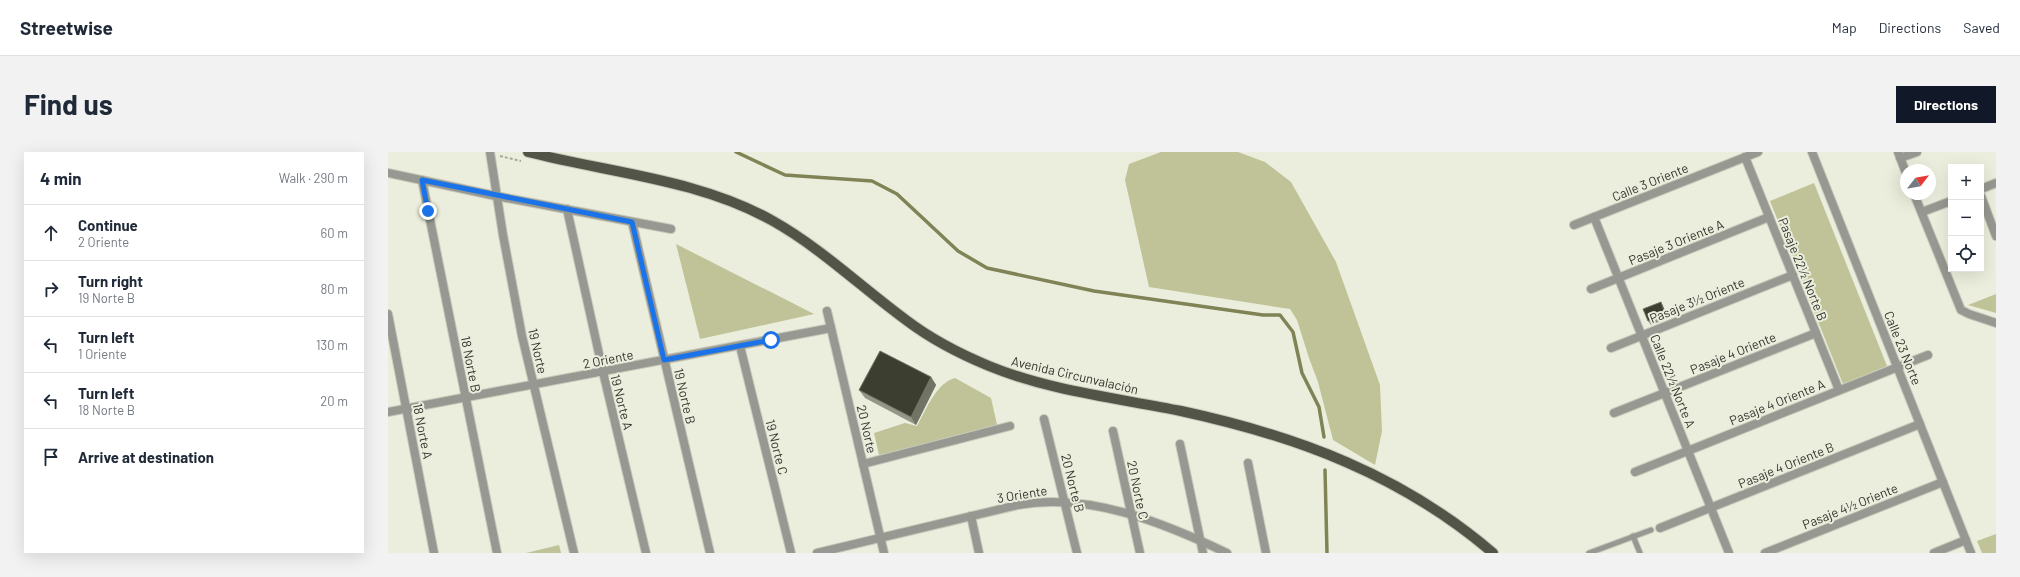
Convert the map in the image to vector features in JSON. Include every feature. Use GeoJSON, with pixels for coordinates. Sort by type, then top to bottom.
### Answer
{"type":"FeatureCollection","features":[{"type":"Feature","properties":{"kind":"main road","name":"Avenida Circunvalación"},"geometry":{"type":"LineString","coordinates":[[528,157],[668,182],[703,191],[737,204],[773,221],[805,241],[905,319],[931,336],[969,357],[1002,371],[1042,383],[1219,420],[1303,444],[1353,464],[1402,489],[1447,517],[1493,553]]}},
{"type":"Feature","properties":{"kind":"street","name":"Calle 3 Oriente"},"geometry":{"type":"LineString","coordinates":[[1574,225],[1758,152]]}},
{"type":"Feature","properties":{"kind":"street","name":"Calle 23 Norte"},"geometry":{"type":"LineString","coordinates":[[1812,152],[1972,553]]}},
{"type":"Feature","properties":{"kind":"street"},"geometry":{"type":"LineString","coordinates":[[1899,155],[1917,152]]}},
{"type":"Feature","properties":{"kind":"street","name":"19 Norte"},"geometry":{"type":"LineString","coordinates":[[490,153],[496,196],[520,322],[574,553]]}},
{"type":"Feature","properties":{"kind":"street","name":"Pasaje 22½ Norte B"},"geometry":{"type":"LineString","coordinates":[[1745,157],[1839,390]]}},
{"type":"Feature","properties":{"kind":"street"},"geometry":{"type":"LineString","coordinates":[[388,173],[496,196],[671,229]]}},
{"type":"Feature","properties":{"kind":"street","name":"18 Norte B"},"geometry":{"type":"LineString","coordinates":[[422,180],[497,553]]}},
{"type":"Feature","properties":{"kind":"street"},"geometry":{"type":"LineString","coordinates":[[1984,188],[1996,183]]}},
{"type":"Feature","properties":{"kind":"street"},"geometry":{"type":"LineString","coordinates":[[1917,200],[1961,310],[1996,323]]}},
{"type":"Feature","properties":{"kind":"street"},"geometry":{"type":"LineString","coordinates":[[1982,200],[1996,236]]}},
{"type":"Feature","properties":{"kind":"street"},"geometry":{"type":"LineString","coordinates":[[1922,212],[1948,202]]}},
{"type":"Feature","properties":{"kind":"street","name":"19 Norte A"},"geometry":{"type":"LineString","coordinates":[[567,210],[602,372],[646,553]]}},
{"type":"Feature","properties":{"kind":"street","name":"Calle 22½ Norte A"},"geometry":{"type":"LineString","coordinates":[[1594,217],[1729,553]]}},
{"type":"Feature","properties":{"kind":"street","name":"Pasaje 3 Oriente A"},"geometry":{"type":"LineString","coordinates":[[1591,289],[1769,217]]}},
{"type":"Feature","properties":{"kind":"street","name":"19 Norte B"},"geometry":{"type":"LineString","coordinates":[[632,222],[710,553]]}},
{"type":"Feature","properties":{"kind":"street","name":"Pasaje 3½ Oriente"},"geometry":{"type":"LineString","coordinates":[[1611,348],[1793,275]]}},
{"type":"Feature","properties":{"kind":"street","name":"20 Norte"},"geometry":{"type":"LineString","coordinates":[[827,311],[884,553]]}},
{"type":"Feature","properties":{"kind":"street","name":"18 Norte A"},"geometry":{"type":"LineString","coordinates":[[388,314],[434,553]]}},
{"type":"Feature","properties":{"kind":"street","name":"2 Oriente"},"geometry":{"type":"LineString","coordinates":[[388,412],[832,328]]}},
{"type":"Feature","properties":{"kind":"street","name":"Pasaje 4 Oriente"},"geometry":{"type":"LineString","coordinates":[[1614,413],[1816,333]]}},
{"type":"Feature","properties":{"kind":"street","name":"19 Norte C"},"geometry":{"type":"LineString","coordinates":[[740,346],[791,553]]}},
{"type":"Feature","properties":{"kind":"street","name":"Pasaje 4 Oriente A"},"geometry":{"type":"LineString","coordinates":[[1635,472],[1928,355]]}},
{"type":"Feature","properties":{"kind":"street","name":"20 Norte B"},"geometry":{"type":"LineString","coordinates":[[1044,419],[1077,553]]}},
{"type":"Feature","properties":{"kind":"street","name":"Pasaje 4 Oriente B"},"geometry":{"type":"LineString","coordinates":[[1660,528],[1920,424]]}},
{"type":"Feature","properties":{"kind":"street"},"geometry":{"type":"LineString","coordinates":[[863,464],[1010,426]]}},
{"type":"Feature","properties":{"kind":"street","name":"20 Norte C"},"geometry":{"type":"LineString","coordinates":[[1113,431],[1140,553]]}},
{"type":"Feature","properties":{"kind":"street"},"geometry":{"type":"LineString","coordinates":[[1180,444],[1203,553]]}},
{"type":"Feature","properties":{"kind":"street"},"geometry":{"type":"LineString","coordinates":[[1248,463],[1266,553]]}},
{"type":"Feature","properties":{"kind":"street","name":"Pasaje 4½ Oriente"},"geometry":{"type":"LineString","coordinates":[[1765,553],[1943,482]]}},
{"type":"Feature","properties":{"kind":"street","name":"3 Oriente"},"geometry":{"type":"LineString","coordinates":[[817,553],[1034,502],[1065,501],[1107,509],[1132,516],[1200,541],[1227,553]]}},
{"type":"Feature","properties":{"kind":"street"},"geometry":{"type":"LineString","coordinates":[[971,516],[979,553]]}},
{"type":"Feature","properties":{"kind":"street"},"geometry":{"type":"LineString","coordinates":[[1934,553],[1966,540]]}},
{"type":"Feature","properties":{"kind":"lane"},"geometry":{"type":"LineString","coordinates":[[1589,553],[1651,530]]}},
{"type":"Feature","properties":{"kind":"lane"},"geometry":{"type":"LineString","coordinates":[[1633,536],[1640,553]]}},
{"type":"Feature","properties":{"kind":"path"},"geometry":{"type":"LineString","coordinates":[[490,153],[528,157]]}},
{"type":"Feature","properties":{"kind":"green space"},"geometry":{"type":"Polygon","coordinates":[[[1161,152],[1238,152],[1265,162],[1291,182],[1336,262],[1380,385],[1382,431],[1375,465],[1333,440],[1318,382],[1297,320],[1290,309],[1149,287],[1125,180],[1129,164],[1161,152]]]}},
{"type":"Feature","properties":{"kind":"green space"},"geometry":{"type":"Polygon","coordinates":[[[1814,183],[1887,366],[1843,384],[1770,201],[1814,183]]]}},
{"type":"Feature","properties":{"kind":"green space"},"geometry":{"type":"Polygon","coordinates":[[[676,244],[814,314],[700,339],[676,244]]]}},
{"type":"Feature","properties":{"kind":"green space"},"geometry":{"type":"Polygon","coordinates":[[[1996,294],[1996,313],[1968,305],[1996,294]]]}},
{"type":"Feature","properties":{"kind":"green space"},"geometry":{"type":"Polygon","coordinates":[[[955,378],[991,398],[998,429],[879,455],[874,433],[905,423],[917,426],[937,391],[942,385],[955,378]]]}},
{"type":"Feature","properties":{"kind":"green space"},"geometry":{"type":"Polygon","coordinates":[[[1996,534],[1996,553],[1982,553],[1977,541],[1996,534]]]}},
{"type":"Feature","properties":{"kind":"green space"},"geometry":{"type":"Polygon","coordinates":[[[559,545],[561,553],[526,553],[559,545]]]}},
{"type":"Feature","properties":{"kind":"building"},"geometry":{"type":"Polygon","coordinates":[[[1661,302],[1665,314],[1648,321],[1643,309],[1661,302]]]}},
{"type":"Feature","properties":{"kind":"building"},"geometry":{"type":"Polygon","coordinates":[[[880,351],[931,377],[911,417],[859,390],[880,351]]]}},
{"type":"Feature","properties":{"kind":"waterway"},"geometry":{"type":"LineString","coordinates":[[736,152],[785,175],[872,181],[897,194],[958,251],[987,268],[1094,291],[1263,315],[1280,315],[1293,332],[1302,373],[1319,407],[1324,437]]}},
{"type":"Feature","properties":{"kind":"waterway"},"geometry":{"type":"LineString","coordinates":[[1325,470],[1327,553]]}},
{"type":"Feature","properties":{"kind":"route"},"geometry":{"type":"LineString","coordinates":[[428,211],[422,180],[632,222],[664,360],[771,340]]}}]}
